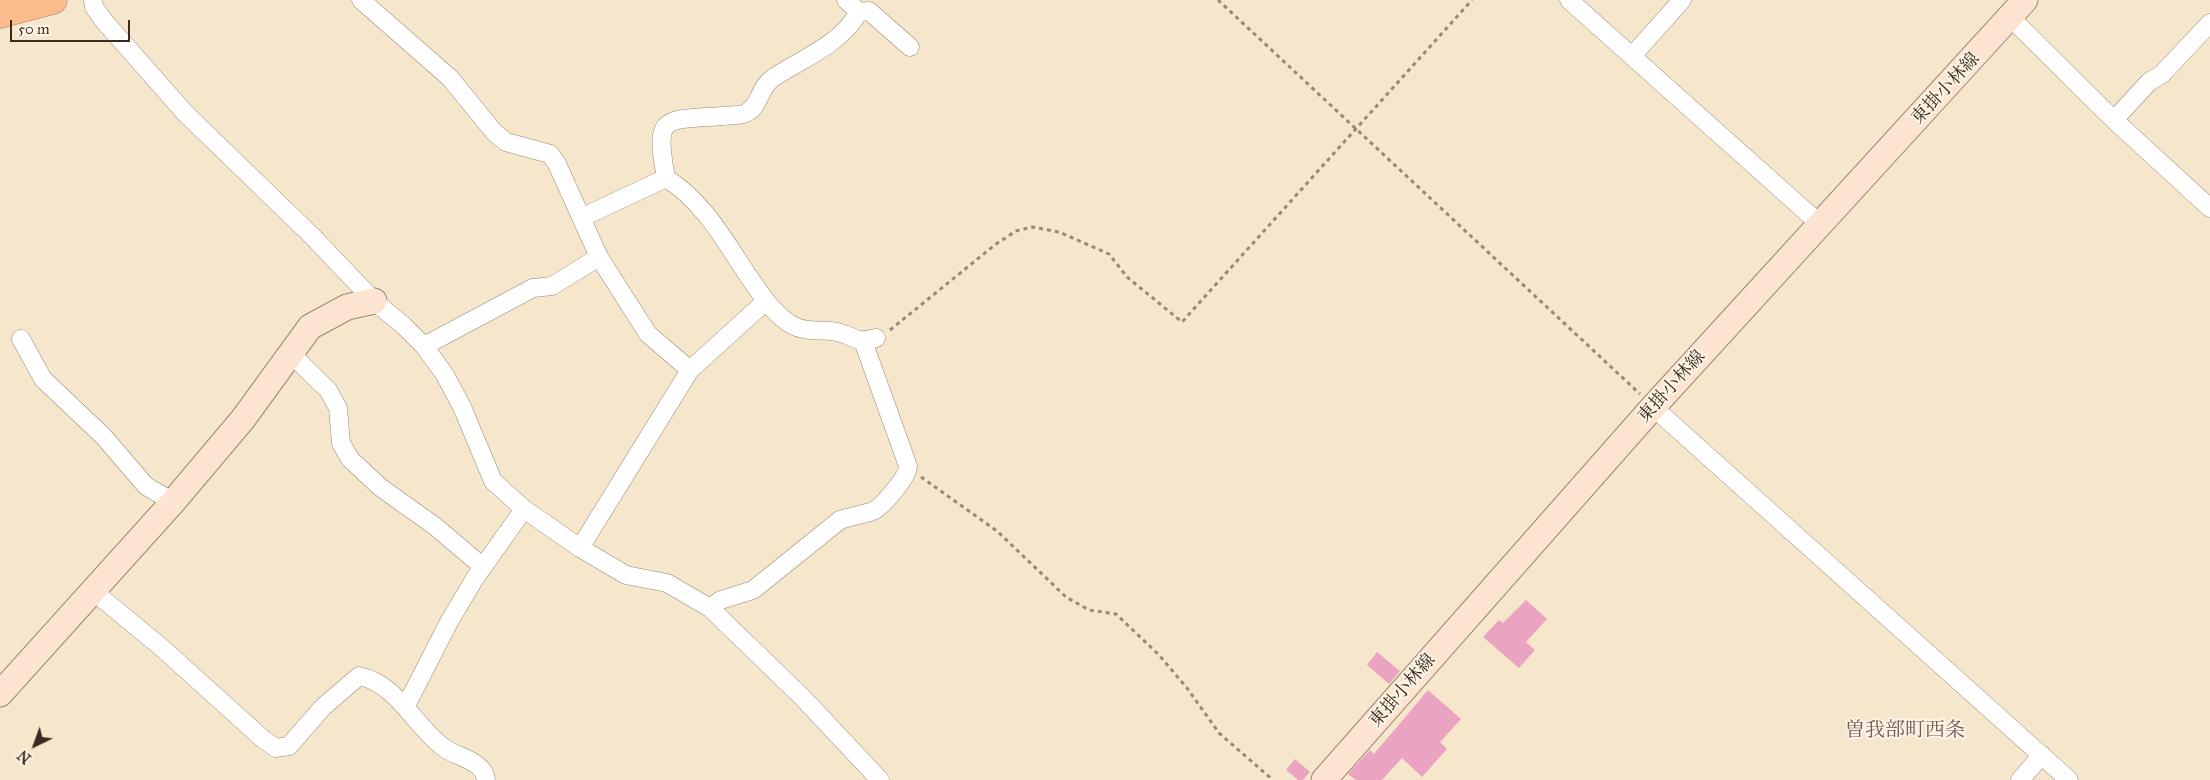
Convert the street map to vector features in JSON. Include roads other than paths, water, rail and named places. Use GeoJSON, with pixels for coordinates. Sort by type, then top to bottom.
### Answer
{"type":"FeatureCollection","features":[{"type":"Feature","properties":{"kind":"highway"},"geometry":{"type":"LineString","coordinates":[[0,14],[53,0]]}},
{"type":"Feature","properties":{"kind":"main road","name":"東掛小林線"},"geometry":{"type":"LineString","coordinates":[[1324,780],[1654,406],[2018,9]]}},
{"type":"Feature","properties":{"kind":"main road"},"geometry":{"type":"LineString","coordinates":[[0,694],[173,502],[243,419],[310,328],[347,307],[374,301]]}},
{"type":"Feature","properties":{"kind":"street"},"geometry":{"type":"LineString","coordinates":[[92,0],[94,7],[104,21],[185,113],[312,236],[374,301],[424,346],[445,375],[462,407],[493,481],[524,509],[580,548],[626,575],[667,583],[710,608],[802,697],[880,780]]}},
{"type":"Feature","properties":{"kind":"street"},"geometry":{"type":"LineString","coordinates":[[361,0],[450,78],[494,132],[506,142],[550,154],[557,164],[600,257],[648,334],[690,370]]}},
{"type":"Feature","properties":{"kind":"street"},"geometry":{"type":"LineString","coordinates":[[846,0],[859,12],[869,11],[910,47]]}},
{"type":"Feature","properties":{"kind":"street"},"geometry":{"type":"LineString","coordinates":[[1569,0],[1821,225]]}},
{"type":"Feature","properties":{"kind":"street"},"geometry":{"type":"LineString","coordinates":[[1632,56],[1682,0]]}},
{"type":"Feature","properties":{"kind":"street"},"geometry":{"type":"LineString","coordinates":[[2018,9],[2114,120],[2210,208]]}},
{"type":"Feature","properties":{"kind":"street"},"geometry":{"type":"LineString","coordinates":[[710,608],[721,600],[754,590],[840,520],[855,514],[874,511],[908,472],[870,340],[856,341],[837,332],[813,332],[793,326],[766,301],[703,209],[687,191],[666,178],[660,148],[663,128],[667,122],[688,118],[746,114],[756,104],[762,88],[772,78],[833,42],[850,28],[859,12]]}},
{"type":"Feature","properties":{"kind":"street"},"geometry":{"type":"LineString","coordinates":[[2114,120],[2149,82],[2162,74],[2210,23]]}},
{"type":"Feature","properties":{"kind":"street"},"geometry":{"type":"LineString","coordinates":[[582,218],[666,178]]}},
{"type":"Feature","properties":{"kind":"street"},"geometry":{"type":"LineString","coordinates":[[424,346],[533,288],[552,286],[600,257]]}},
{"type":"Feature","properties":{"kind":"street"},"geometry":{"type":"LineString","coordinates":[[580,548],[690,370],[766,301]]}},
{"type":"Feature","properties":{"kind":"street"},"geometry":{"type":"LineString","coordinates":[[21,339],[43,379],[104,437],[146,486],[173,502]]}},
{"type":"Feature","properties":{"kind":"street"},"geometry":{"type":"LineString","coordinates":[[291,354],[328,390],[338,408],[342,443],[350,458],[380,487],[436,526],[482,568]]}},
{"type":"Feature","properties":{"kind":"street"},"geometry":{"type":"LineString","coordinates":[[1654,406],[2069,780]]}},
{"type":"Feature","properties":{"kind":"street"},"geometry":{"type":"LineString","coordinates":[[403,704],[409,700],[449,622],[482,568],[524,509]]}},
{"type":"Feature","properties":{"kind":"street"},"geometry":{"type":"LineString","coordinates":[[93,591],[160,647],[263,739],[276,748],[289,746],[323,707],[358,676],[372,678],[403,704],[426,733],[444,748],[480,766],[486,773],[486,780]]}},
{"type":"Feature","properties":{"kind":"street"},"geometry":{"type":"LineString","coordinates":[[2020,780],[2042,755]]}},
{"type":"Feature","properties":{"kind":"district","name":"曽我部町西条"},"geometry":{"type":"Point","coordinates":[1905,731]}}]}
